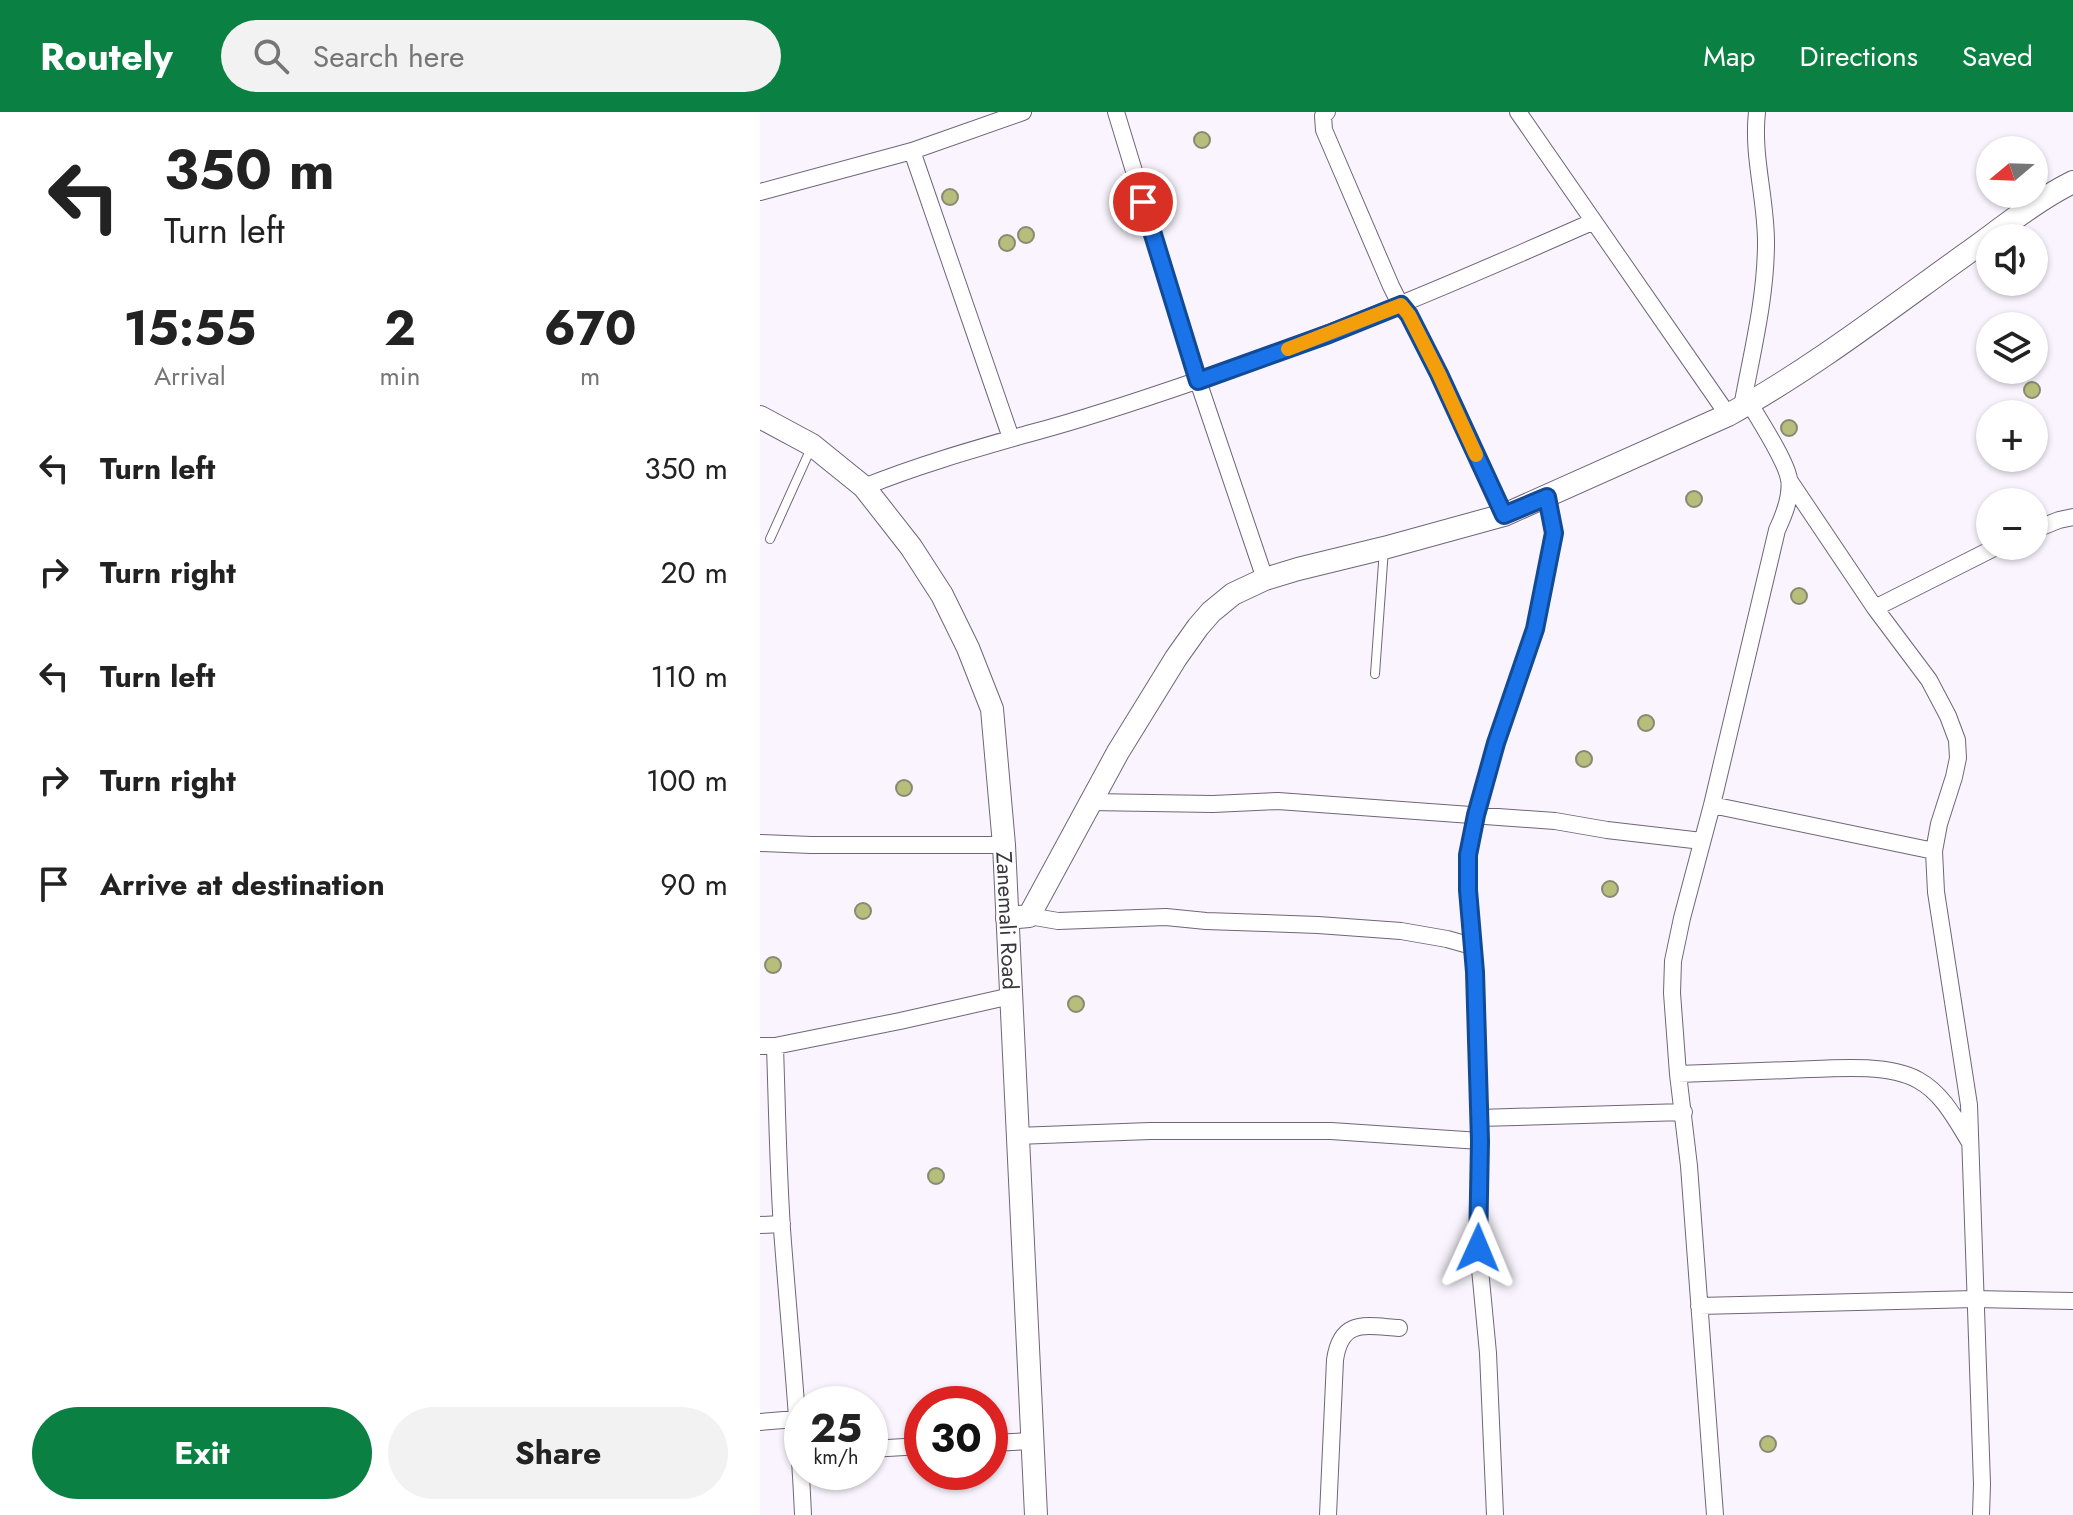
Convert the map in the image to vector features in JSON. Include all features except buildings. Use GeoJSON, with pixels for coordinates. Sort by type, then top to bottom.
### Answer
{"type":"FeatureCollection","features":[{"type":"Feature","properties":{"kind":"street"},"geometry":{"type":"LineString","coordinates":[[760,192],[912,151],[1023,112]]}},
{"type":"Feature","properties":{"kind":"street"},"geometry":{"type":"LineString","coordinates":[[1116,112],[1198,381],[1265,579]]}},
{"type":"Feature","properties":{"kind":"street"},"geometry":{"type":"LineString","coordinates":[[1327,112],[1323,116],[1324,130],[1391,286],[1439,374],[1504,515]]}},
{"type":"Feature","properties":{"kind":"street"},"geometry":{"type":"LineString","coordinates":[[1518,112],[1592,222],[1780,458],[1789,480],[1875,608],[1929,680],[1957,740],[1958,758],[1934,851],[1936,892],[1969,1105],[1981,1515]]}},
{"type":"Feature","properties":{"kind":"street"},"geometry":{"type":"LineString","coordinates":[[1740,409],[1759,320],[1765,270],[1765,215],[1756,147],[1757,112]]}},
{"type":"Feature","properties":{"kind":"street"},"geometry":{"type":"LineString","coordinates":[[912,151],[1011,438]]}},
{"type":"Feature","properties":{"kind":"street"},"geometry":{"type":"LineString","coordinates":[[1472,946],[1401,931],[1318,925],[1166,917],[1058,921],[1018,917],[1198,627],[1233,594],[1265,579],[1298,569],[1504,515],[1740,409],[1872,321],[2037,203],[2073,182]]}},
{"type":"Feature","properties":{"kind":"street"},"geometry":{"type":"LineString","coordinates":[[864,487],[902,472],[1198,381],[1329,334],[1592,222]]}},
{"type":"Feature","properties":{"kind":"street","name":"Zanemali Road"},"geometry":{"type":"LineString","coordinates":[[760,417],[812,445],[864,487],[911,547],[934,583],[973,660],[992,709],[1004,845],[1018,917],[1011,996],[1036,1515]]}},
{"type":"Feature","properties":{"kind":"street"},"geometry":{"type":"LineString","coordinates":[[1715,1515],[1684,1112],[1678,1074],[1672,993],[1673,961],[1777,530],[1786,509],[1789,480]]}},
{"type":"Feature","properties":{"kind":"street"},"geometry":{"type":"LineString","coordinates":[[1495,1515],[1488,1353],[1478,1248],[1480,1141],[1468,855],[1496,743],[1535,629],[1554,533],[1547,497]]}},
{"type":"Feature","properties":{"kind":"street"},"geometry":{"type":"LineString","coordinates":[[2048,524],[2073,517]]}},
{"type":"Feature","properties":{"kind":"street"},"geometry":{"type":"LineString","coordinates":[[1875,608],[1976,557]]}},
{"type":"Feature","properties":{"kind":"street"},"geometry":{"type":"LineString","coordinates":[[1090,802],[1213,804],[1278,801],[1555,821],[1702,841]]}},
{"type":"Feature","properties":{"kind":"street"},"geometry":{"type":"LineString","coordinates":[[1712,805],[1934,851]]}},
{"type":"Feature","properties":{"kind":"street"},"geometry":{"type":"LineString","coordinates":[[760,843],[1004,845]]}},
{"type":"Feature","properties":{"kind":"street"},"geometry":{"type":"LineString","coordinates":[[794,1386],[768,1046],[1011,996]]}},
{"type":"Feature","properties":{"kind":"street"},"geometry":{"type":"LineString","coordinates":[[1678,1074],[1853,1068],[1897,1071],[1918,1080],[1936,1094],[1970,1144]]}},
{"type":"Feature","properties":{"kind":"street"},"geometry":{"type":"LineString","coordinates":[[1479,1118],[1684,1112]]}},
{"type":"Feature","properties":{"kind":"street"},"geometry":{"type":"LineString","coordinates":[[1016,1136],[1150,1131],[1316,1131],[1480,1141]]}},
{"type":"Feature","properties":{"kind":"street"},"geometry":{"type":"LineString","coordinates":[[760,1225],[782,1224]]}},
{"type":"Feature","properties":{"kind":"street"},"geometry":{"type":"LineString","coordinates":[[1699,1306],[1975,1299],[2073,1301]]}},
{"type":"Feature","properties":{"kind":"street"},"geometry":{"type":"LineString","coordinates":[[1328,1515],[1335,1360],[1339,1342],[1346,1331],[1356,1327],[1399,1328]]}},
{"type":"Feature","properties":{"kind":"street"},"geometry":{"type":"LineString","coordinates":[[760,1422],[784,1420]]}},
{"type":"Feature","properties":{"kind":"street"},"geometry":{"type":"LineString","coordinates":[[1008,1442],[1032,1441]]}},
{"type":"Feature","properties":{"kind":"street"},"geometry":{"type":"LineString","coordinates":[[802,1490],[803,1515]]}},
{"type":"Feature","properties":{"kind":"lane"},"geometry":{"type":"LineString","coordinates":[[770,539],[812,445]]}},
{"type":"Feature","properties":{"kind":"lane"},"geometry":{"type":"LineString","coordinates":[[1375,674],[1384,548]]}},
{"type":"Feature","properties":{"kind":"slow traffic"},"geometry":{"type":"LineString","coordinates":[[1288,349],[1401,305],[1439,374],[1476,455]]}},
{"type":"Feature","properties":{"kind":"route"},"geometry":{"type":"LineString","coordinates":[[1143,202],[1198,381],[1401,305],[1439,374],[1504,515],[1547,497],[1554,533],[1535,629],[1496,743],[1468,855],[1480,1141],[1478,1248]]}}]}
